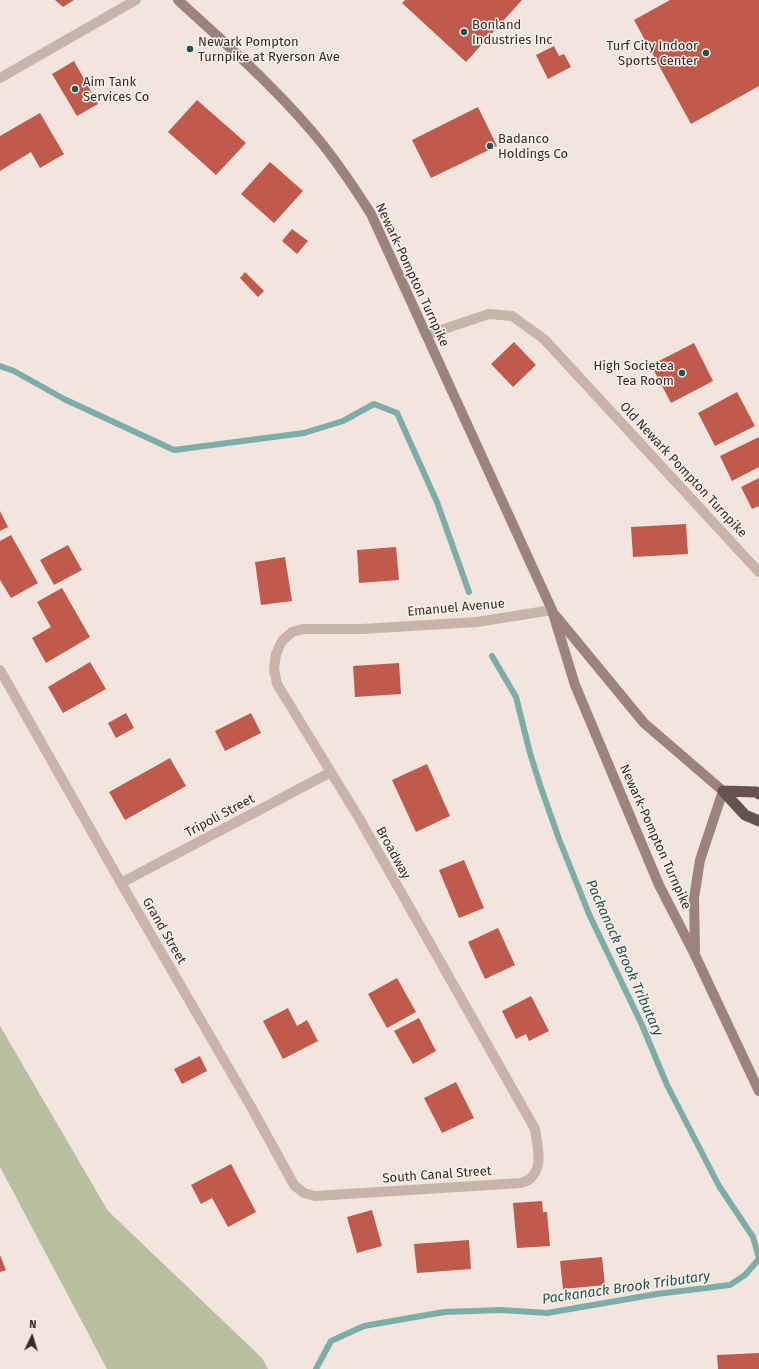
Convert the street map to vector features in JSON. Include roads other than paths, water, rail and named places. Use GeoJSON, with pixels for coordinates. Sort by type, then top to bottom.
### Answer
{"type":"FeatureCollection","features":[{"type":"Feature","properties":{"kind":"highway"},"geometry":{"type":"LineString","coordinates":[[722,791],[756,792],[759,794]]}},
{"type":"Feature","properties":{"kind":"highway"},"geometry":{"type":"LineString","coordinates":[[722,791],[745,815],[759,821]]}},
{"type":"Feature","properties":{"kind":"main road","name":"Newark-Pompton Turnpike"},"geometry":{"type":"LineString","coordinates":[[178,0],[252,68],[292,109],[348,177],[371,214],[552,610],[574,686],[659,885],[695,955],[759,1090]]}},
{"type":"Feature","properties":{"kind":"main road","name":"Newark-Pompton Turnpike"},"geometry":{"type":"LineString","coordinates":[[552,610],[644,723],[722,791]]}},
{"type":"Feature","properties":{"kind":"main road"},"geometry":{"type":"LineString","coordinates":[[695,955],[694,898],[700,860],[722,791]]}},
{"type":"Feature","properties":{"kind":"street"},"geometry":{"type":"LineString","coordinates":[[0,78],[136,0]]}},
{"type":"Feature","properties":{"kind":"street","name":"Old Newark Pompton Turnpike"},"geometry":{"type":"LineString","coordinates":[[426,335],[489,314],[512,316],[525,325],[544,339],[759,572]]}},
{"type":"Feature","properties":{"kind":"street","name":"Emanuel Avenue"},"geometry":{"type":"LineString","coordinates":[[362,629],[477,622],[552,610]]}},
{"type":"Feature","properties":{"kind":"street","name":"Broadway"},"geometry":{"type":"LineString","coordinates":[[362,629],[303,629],[292,632],[282,641],[276,654],[274,669],[277,684],[359,818],[535,1129],[538,1151]]}},
{"type":"Feature","properties":{"kind":"street","name":"Grand Street"},"geometry":{"type":"LineString","coordinates":[[0,670],[121,883],[250,1105],[294,1185],[304,1193],[315,1196]]}},
{"type":"Feature","properties":{"kind":"street","name":"Tripoli Street"},"geometry":{"type":"LineString","coordinates":[[121,883],[331,772]]}},
{"type":"Feature","properties":{"kind":"street","name":"South Canal Street"},"geometry":{"type":"LineString","coordinates":[[315,1196],[521,1183],[529,1180],[536,1171],[539,1159],[538,1151]]}},
{"type":"Feature","properties":{"kind":"waterway","name":"Packanack Brook Tributary"},"geometry":{"type":"LineString","coordinates":[[0,366],[14,371],[64,399],[174,450],[304,433],[343,421],[374,404],[397,413],[437,502],[469,592]]}},
{"type":"Feature","properties":{"kind":"waterway","name":"Packanack Brook Tributary"},"geometry":{"type":"LineString","coordinates":[[492,656],[516,697],[530,753],[540,785],[559,839],[589,914],[642,1025],[667,1085],[719,1186],[753,1237],[759,1258]]}},
{"type":"Feature","properties":{"kind":"waterway","name":"Packanack Brook Tributary"},"geometry":{"type":"LineString","coordinates":[[316,1369],[331,1341],[364,1326],[444,1312],[501,1310],[547,1313],[657,1294],[730,1285],[745,1275],[759,1259]]}},
{"type":"Feature","properties":{"kind":"place","name":"Bonland Industries Inc"},"geometry":{"type":"Point","coordinates":[464,32]}},
{"type":"Feature","properties":{"kind":"place","name":"Newark Pompton Turnpike at Ryerson Ave"},"geometry":{"type":"Point","coordinates":[190,49]}},
{"type":"Feature","properties":{"kind":"place","name":"Turf City Indoor Sports Center"},"geometry":{"type":"Point","coordinates":[706,53]}},
{"type":"Feature","properties":{"kind":"place","name":"Aim Tank Services Co"},"geometry":{"type":"Point","coordinates":[75,89]}},
{"type":"Feature","properties":{"kind":"place","name":"Badanco Holdings Co"},"geometry":{"type":"Point","coordinates":[490,146]}},
{"type":"Feature","properties":{"kind":"place","name":"High Societea Tea Room"},"geometry":{"type":"Point","coordinates":[682,373]}}]}
